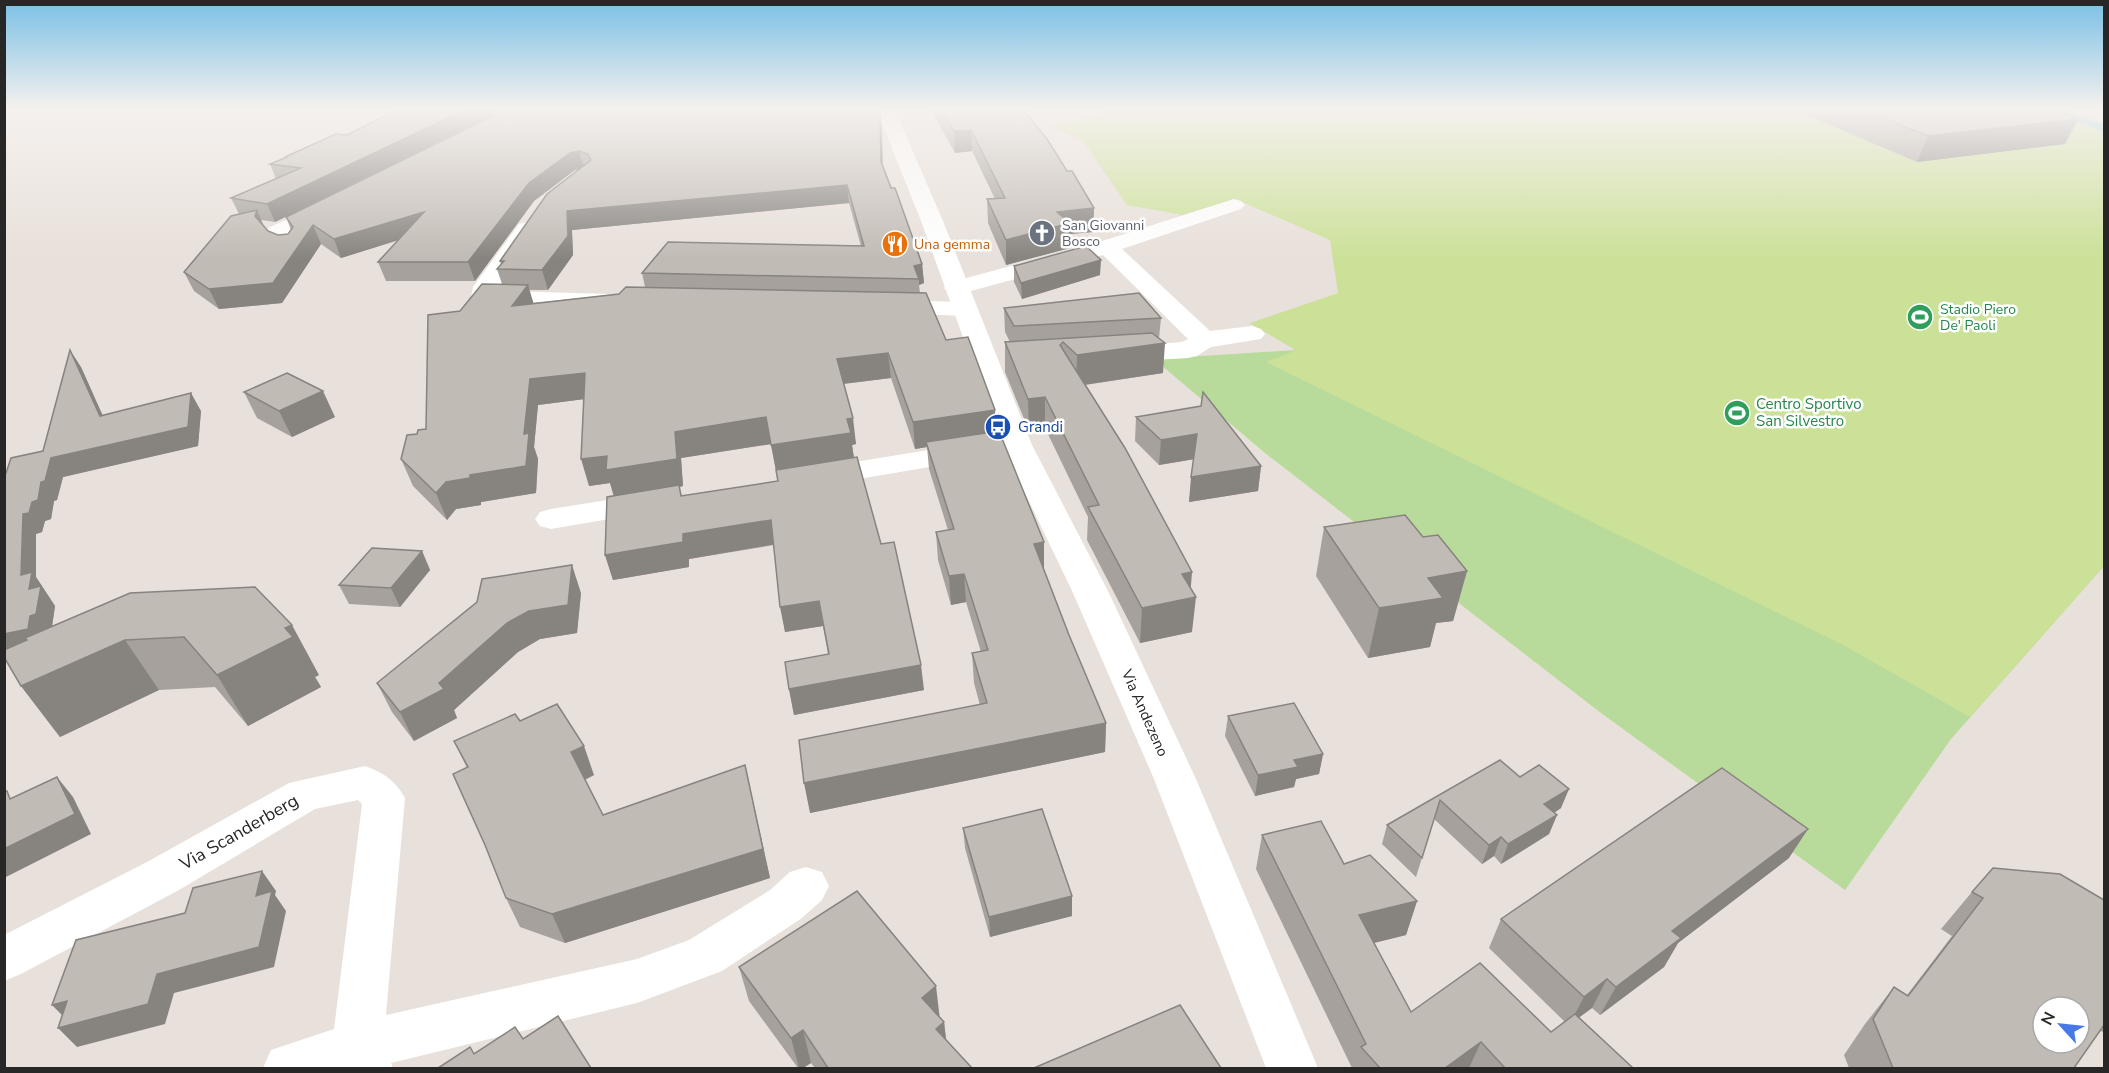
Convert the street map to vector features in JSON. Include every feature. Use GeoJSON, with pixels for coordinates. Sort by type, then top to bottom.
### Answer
{"type":"FeatureCollection","features":[{"type":"Feature","properties":{"kind":"street","name":"Via Andezeno"},"geometry":{"type":"LineString","coordinates":[[901,158],[932,221],[960,298],[998,362],[1017,445],[1091,593],[1175,779],[1292,1068]]}},
{"type":"Feature","properties":{"kind":"street"},"geometry":{"type":"LineString","coordinates":[[288,246],[276,233],[347,198]]}},
{"type":"Feature","properties":{"kind":"street"},"geometry":{"type":"LineString","coordinates":[[859,306],[960,298],[1234,205]]}},
{"type":"Feature","properties":{"kind":"street"},"geometry":{"type":"LineString","coordinates":[[543,206],[484,287],[483,298],[638,301]]}},
{"type":"Feature","properties":{"kind":"street"},"geometry":{"type":"LineString","coordinates":[[1107,247],[1204,340]]}},
{"type":"Feature","properties":{"kind":"street"},"geometry":{"type":"LineString","coordinates":[[1093,356],[1188,350],[1204,340],[1252,334]]}},
{"type":"Feature","properties":{"kind":"street"},"geometry":{"type":"LineString","coordinates":[[796,480],[1017,445]]}},
{"type":"Feature","properties":{"kind":"street"},"geometry":{"type":"LineString","coordinates":[[551,519],[679,499]]}},
{"type":"Feature","properties":{"kind":"street","name":"Via Scanderberg"},"geometry":{"type":"LineString","coordinates":[[4,959],[163,876],[304,795],[365,782],[384,798],[362,1057]]}},
{"type":"Feature","properties":{"kind":"street"},"geometry":{"type":"LineString","coordinates":[[289,1068],[362,1057],[637,981],[705,956],[786,904],[806,886]]}},
{"type":"Feature","properties":{"kind":"green space","name":"Centro Sportivo San Silvestro"},"geometry":{"type":"Polygon","coordinates":[[[1095,158],[2104,158],[2104,566],[1970,717],[1843,645],[1266,362],[1297,350],[1250,323],[1338,293],[1330,240],[1235,199],[1183,215],[1127,205],[1095,158]]]}},
{"type":"Feature","properties":{"kind":"green space"},"geometry":{"type":"Polygon","coordinates":[[[1250,323],[2104,566],[1951,739],[1845,890],[1601,713],[1265,453],[1154,359],[1296,350],[1250,323]]]}},
{"type":"Feature","properties":{"kind":"building"},"geometry":{"type":"Polygon","coordinates":[[[284,158],[364,158],[267,204],[231,198],[301,168],[270,164],[284,158]]]}},
{"type":"Feature","properties":{"kind":"building"},"geometry":{"type":"Polygon","coordinates":[[[407,158],[563,158],[529,183],[468,262],[378,262],[424,212],[334,239],[313,225],[273,283],[209,289],[184,272],[231,216],[257,210],[255,216],[268,231],[278,235],[288,234],[293,227],[286,217],[407,158]]]}},
{"type":"Feature","properties":{"kind":"building"},"geometry":{"type":"Polygon","coordinates":[[[590,158],[881,158],[891,188],[895,188],[922,264],[914,266],[919,279],[642,273],[668,242],[864,246],[847,185],[567,211],[568,236],[542,270],[497,269],[504,261],[500,261],[547,194],[591,160],[590,158]]]}},
{"type":"Feature","properties":{"kind":"building"},"geometry":{"type":"Polygon","coordinates":[[[985,158],[1059,158],[1067,171],[1072,171],[1094,208],[1057,212],[1070,223],[1006,240],[987,199],[1005,198],[985,158]]]}},
{"type":"Feature","properties":{"kind":"building"},"geometry":{"type":"Polygon","coordinates":[[[1086,246],[1101,260],[1021,283],[1014,266],[1086,246]]]}},
{"type":"Feature","properties":{"kind":"building"},"geometry":{"type":"Polygon","coordinates":[[[482,284],[528,285],[512,306],[619,294],[626,287],[926,293],[946,340],[968,337],[995,410],[913,422],[888,353],[837,359],[853,418],[847,419],[851,433],[771,445],[766,417],[675,432],[677,459],[606,470],[607,456],[581,459],[585,373],[530,379],[524,434],[529,433],[526,466],[470,475],[470,478],[446,482],[436,493],[401,459],[407,435],[417,434],[418,430],[426,429],[428,315],[460,311],[482,284]]]}},
{"type":"Feature","properties":{"kind":"building"},"geometry":{"type":"Polygon","coordinates":[[[1139,293],[1161,318],[1014,326],[1004,308],[1139,293]]]}},
{"type":"Feature","properties":{"kind":"building"},"geometry":{"type":"Polygon","coordinates":[[[1152,333],[1165,343],[1077,355],[1063,342],[1060,345],[1125,448],[1192,572],[1182,574],[1196,597],[1142,608],[1088,507],[1099,505],[1045,397],[1028,399],[1005,342],[1152,333]]]}},
{"type":"Feature","properties":{"kind":"building"},"geometry":{"type":"Polygon","coordinates":[[[70,350],[100,416],[191,393],[188,427],[51,458],[45,481],[41,482],[38,500],[32,502],[29,513],[23,514],[21,575],[32,572],[29,589],[41,586],[36,614],[30,616],[28,629],[4,634],[4,479],[11,458],[43,451],[70,350]]]}},
{"type":"Feature","properties":{"kind":"building"},"geometry":{"type":"Polygon","coordinates":[[[287,373],[323,391],[279,411],[244,392],[287,373]]]}},
{"type":"Feature","properties":{"kind":"building"},"geometry":{"type":"Polygon","coordinates":[[[1203,392],[1261,466],[1191,477],[1197,434],[1161,440],[1136,417],[1201,406],[1203,392]]]}},
{"type":"Feature","properties":{"kind":"building"},"geometry":{"type":"Polygon","coordinates":[[[999,431],[1044,542],[1034,544],[1106,723],[804,783],[799,740],[987,703],[972,653],[988,650],[964,574],[949,576],[936,532],[954,529],[926,442],[999,431]]]}},
{"type":"Feature","properties":{"kind":"building"},"geometry":{"type":"Polygon","coordinates":[[[857,457],[881,544],[894,542],[921,665],[789,689],[785,662],[829,654],[819,601],[780,607],[771,520],[683,534],[683,542],[605,555],[607,497],[679,485],[681,496],[778,481],[776,470],[857,457]]]}},
{"type":"Feature","properties":{"kind":"building"},"geometry":{"type":"Polygon","coordinates":[[[1405,515],[1423,537],[1438,535],[1467,571],[1428,578],[1443,598],[1379,608],[1324,527],[1405,515]]]}},
{"type":"Feature","properties":{"kind":"building"},"geometry":{"type":"Polygon","coordinates":[[[372,548],[422,551],[391,588],[339,585],[372,548]]]}},
{"type":"Feature","properties":{"kind":"building"},"geometry":{"type":"Polygon","coordinates":[[[572,565],[568,605],[529,611],[507,623],[439,683],[444,689],[400,712],[377,683],[477,602],[482,579],[572,565]]]}},
{"type":"Feature","properties":{"kind":"building"},"geometry":{"type":"Polygon","coordinates":[[[255,587],[292,625],[285,628],[293,637],[217,675],[184,637],[125,640],[21,686],[4,657],[4,650],[27,640],[25,638],[130,593],[255,587]]]}},
{"type":"Feature","properties":{"kind":"building"},"geometry":{"type":"Polygon","coordinates":[[[1294,703],[1323,754],[1294,760],[1298,767],[1258,775],[1228,716],[1294,703]]]}},
{"type":"Feature","properties":{"kind":"building"},"geometry":{"type":"Polygon","coordinates":[[[557,704],[584,746],[571,752],[603,815],[745,765],[763,849],[552,914],[506,898],[453,774],[468,767],[454,741],[515,714],[520,721],[557,704]]]}},
{"type":"Feature","properties":{"kind":"building"},"geometry":{"type":"Polygon","coordinates":[[[1500,760],[1520,777],[1539,765],[1569,789],[1544,804],[1557,815],[1508,844],[1501,837],[1489,845],[1440,800],[1422,858],[1387,825],[1500,760]]]}},
{"type":"Feature","properties":{"kind":"building"},"geometry":{"type":"Polygon","coordinates":[[[1722,768],[1808,829],[1672,931],[1681,938],[1616,987],[1607,979],[1584,997],[1501,919],[1722,768]]]}},
{"type":"Feature","properties":{"kind":"building"},"geometry":{"type":"Polygon","coordinates":[[[57,777],[75,814],[4,849],[4,792],[7,791],[10,799],[57,777]]]}},
{"type":"Feature","properties":{"kind":"building"},"geometry":{"type":"Polygon","coordinates":[[[1042,809],[1072,896],[989,917],[963,828],[1042,809]]]}},
{"type":"Feature","properties":{"kind":"building"},"geometry":{"type":"Polygon","coordinates":[[[1321,821],[1344,864],[1370,855],[1417,901],[1359,915],[1411,1012],[1480,963],[1551,1032],[1575,1014],[1633,1068],[1505,1068],[1481,1042],[1445,1068],[1380,1068],[1361,1047],[1366,1044],[1262,835],[1321,821]]]}},
{"type":"Feature","properties":{"kind":"building"},"geometry":{"type":"Polygon","coordinates":[[[1993,868],[2060,874],[2104,900],[2104,1025],[2091,1044],[2091,995],[2031,995],[2031,1055],[2083,1055],[2074,1068],[1893,1068],[1873,1019],[1894,987],[1908,996],[1983,898],[1972,892],[1993,868]]]}},
{"type":"Feature","properties":{"kind":"building"},"geometry":{"type":"Polygon","coordinates":[[[262,871],[256,896],[272,891],[259,947],[157,974],[148,1004],[58,1028],[67,1001],[52,1005],[76,940],[185,913],[193,888],[262,871]]]}},
{"type":"Feature","properties":{"kind":"building"},"geometry":{"type":"Polygon","coordinates":[[[857,891],[936,986],[922,998],[944,1022],[936,1029],[972,1068],[828,1068],[803,1030],[791,1038],[739,967],[857,891]]]}},
{"type":"Feature","properties":{"kind":"building"},"geometry":{"type":"Polygon","coordinates":[[[1180,1005],[1221,1068],[1034,1068],[1180,1005]]]}},
{"type":"Feature","properties":{"kind":"building"},"geometry":{"type":"Polygon","coordinates":[[[558,1016],[591,1068],[438,1068],[470,1047],[474,1054],[515,1027],[523,1039],[558,1016]]]}},
{"type":"Feature","properties":{"kind":"place","name":"San Giovanni Bosco"},"geometry":{"type":"Point","coordinates":[1042,233]}},
{"type":"Feature","properties":{"kind":"place","name":"Una gemma"},"geometry":{"type":"Point","coordinates":[895,244]}},
{"type":"Feature","properties":{"kind":"place","name":"Stadio Piero De' Paoli"},"geometry":{"type":"Point","coordinates":[1920,317]}},
{"type":"Feature","properties":{"kind":"place","name":"Centro Sportivo San Silvestro"},"geometry":{"type":"Point","coordinates":[1737,413]}},
{"type":"Feature","properties":{"kind":"place","name":"Grandi"},"geometry":{"type":"Point","coordinates":[998,427]}}]}
